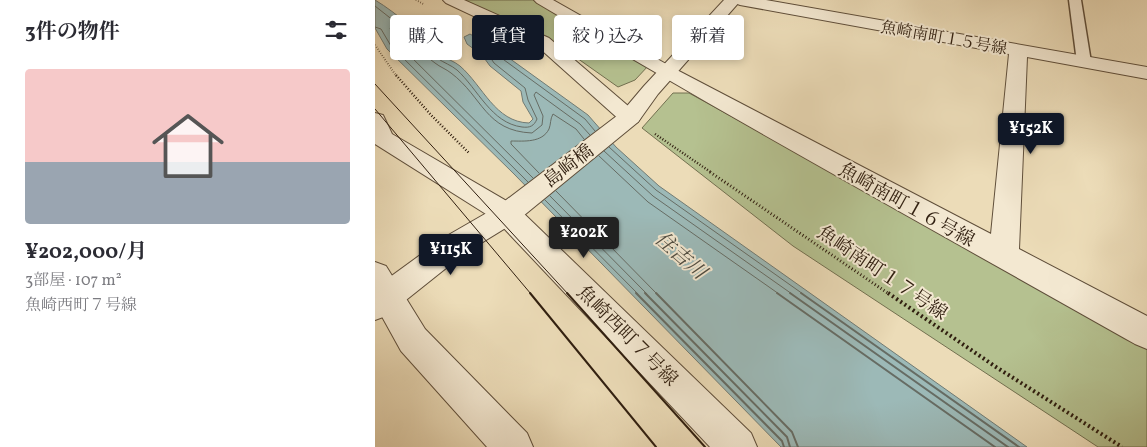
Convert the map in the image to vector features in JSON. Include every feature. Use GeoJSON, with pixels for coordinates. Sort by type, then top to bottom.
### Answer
{"type":"FeatureCollection","features":[{"type":"Feature","properties":{"kind":"street"},"geometry":{"type":"LineString","coordinates":[[451,0],[543,42],[630,117]]}},
{"type":"Feature","properties":{"kind":"street","name":"魚崎南町１６号線"},"geometry":{"type":"LineString","coordinates":[[542,0],[668,72],[1004,257],[1147,333]]}},
{"type":"Feature","properties":{"kind":"street","name":"島崎橋"},"geometry":{"type":"LineString","coordinates":[[379,293],[507,214],[630,117],[651,90],[733,0]]}},
{"type":"Feature","properties":{"kind":"street","name":"魚崎南町１５号線"},"geometry":{"type":"LineString","coordinates":[[740,0],[1147,73]]}},
{"type":"Feature","properties":{"kind":"street"},"geometry":{"type":"LineString","coordinates":[[1004,257],[1019,50]]}},
{"type":"Feature","properties":{"kind":"street","name":"魚崎西町７号線"},"geometry":{"type":"LineString","coordinates":[[375,120],[383,138],[507,214],[737,447]]}},
{"type":"Feature","properties":{"kind":"street"},"geometry":{"type":"LineString","coordinates":[[379,293],[413,340],[513,447]]}},
{"type":"Feature","properties":{"kind":"lane"},"geometry":{"type":"LineString","coordinates":[[1075,0],[1084,62]]}},
{"type":"Feature","properties":{"kind":"path"},"geometry":{"type":"LineString","coordinates":[[375,45],[389,67],[429,115],[472,156]]}},
{"type":"Feature","properties":{"kind":"path","name":"魚崎南町１７号線"},"geometry":{"type":"LineString","coordinates":[[630,117],[997,367],[1122,447]]}},
{"type":"Feature","properties":{"kind":"green space"},"geometry":{"type":"Polygon","coordinates":[[[463,0],[534,0],[561,15],[554,15],[554,42],[544,36],[544,15],[496,15],[463,0]]]}},
{"type":"Feature","properties":{"kind":"green space"},"geometry":{"type":"Polygon","coordinates":[[[580,60],[640,60],[649,65],[635,80],[618,87],[580,60]]]}},
{"type":"Feature","properties":{"kind":"green space"},"geometry":{"type":"Polygon","coordinates":[[[673,93],[689,93],[1147,346],[1147,447],[1098,447],[793,246],[642,128],[673,93]]]}},
{"type":"Feature","properties":{"kind":"water"},"geometry":{"type":"Polygon","coordinates":[[[375,0],[396,15],[390,15],[390,52],[387,49],[375,28],[375,0]]]}},
{"type":"Feature","properties":{"kind":"water"},"geometry":{"type":"Polygon","coordinates":[[[470,34],[472,35],[472,48],[467,44],[464,37],[470,34]]]}},
{"type":"Feature","properties":{"kind":"water","name":"住吉川"},"geometry":{"type":"Polygon","coordinates":[[[398,60],[450,60],[468,74],[498,110],[517,121],[529,123],[533,119],[523,102],[521,91],[490,66],[486,60],[512,60],[588,115],[616,147],[659,186],[1027,447],[781,447],[514,174],[398,60]]]}},
{"type":"Feature","properties":{"kind":"tram line"},"geometry":{"type":"LineString","coordinates":[[375,84],[568,294]]}},
{"type":"Feature","properties":{"kind":"tram line"},"geometry":{"type":"LineString","coordinates":[[375,109],[531,294]]}},
{"type":"Feature","properties":{"kind":"tram line"},"geometry":{"type":"LineString","coordinates":[[530,293],[656,447]]}},
{"type":"Feature","properties":{"kind":"tram line"},"geometry":{"type":"LineString","coordinates":[[567,293],[705,447]]}}]}
